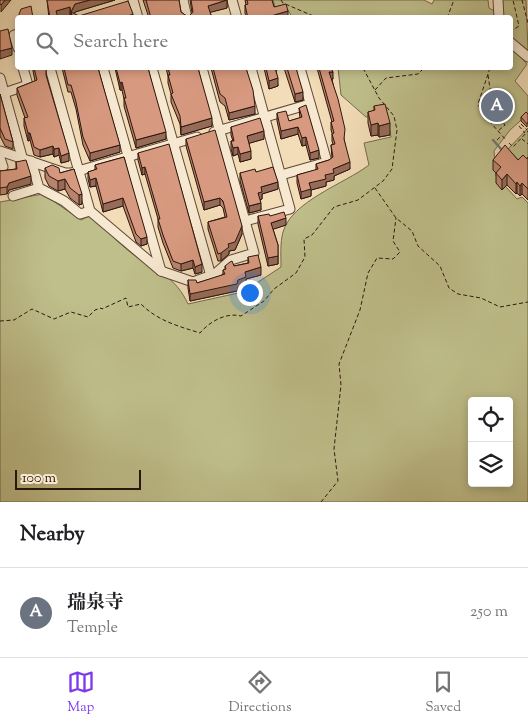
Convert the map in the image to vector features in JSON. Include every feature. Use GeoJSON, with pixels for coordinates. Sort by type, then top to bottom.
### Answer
{"type":"FeatureCollection","features":[{"type":"Feature","properties":{"kind":"street"},"geometry":{"type":"LineString","coordinates":[[182,0],[187,15]]}},
{"type":"Feature","properties":{"kind":"street"},"geometry":{"type":"LineString","coordinates":[[232,0],[235,15]]}},
{"type":"Feature","properties":{"kind":"street"},"geometry":{"type":"LineString","coordinates":[[498,0],[499,15]]}},
{"type":"Feature","properties":{"kind":"street"},"geometry":{"type":"LineString","coordinates":[[130,1],[137,15]]}},
{"type":"Feature","properties":{"kind":"street"},"geometry":{"type":"LineString","coordinates":[[513,44],[528,57]]}},
{"type":"Feature","properties":{"kind":"street"},"geometry":{"type":"LineString","coordinates":[[4,93],[28,85],[24,70]]}},
{"type":"Feature","properties":{"kind":"street"},"geometry":{"type":"LineString","coordinates":[[51,70],[90,211],[161,270],[193,282],[211,276],[231,260],[254,253],[203,70]]}},
{"type":"Feature","properties":{"kind":"street"},"geometry":{"type":"LineString","coordinates":[[104,70],[161,270]]}},
{"type":"Feature","properties":{"kind":"street"},"geometry":{"type":"LineString","coordinates":[[153,70],[211,276]]}},
{"type":"Feature","properties":{"kind":"street"},"geometry":{"type":"LineString","coordinates":[[245,221],[290,209],[251,70]]}},
{"type":"Feature","properties":{"kind":"street"},"geometry":{"type":"LineString","coordinates":[[281,175],[327,162],[301,70]]}},
{"type":"Feature","properties":{"kind":"street"},"geometry":{"type":"LineString","coordinates":[[0,78],[22,157]]}},
{"type":"Feature","properties":{"kind":"street"},"geometry":{"type":"LineString","coordinates":[[0,151],[65,173],[79,171],[310,104]]}},
{"type":"Feature","properties":{"kind":"street"},"geometry":{"type":"LineString","coordinates":[[32,161],[39,188]]}},
{"type":"Feature","properties":{"kind":"street"},"geometry":{"type":"LineString","coordinates":[[13,196],[39,188],[64,201],[80,214],[90,211]]}},
{"type":"Feature","properties":{"kind":"path"},"geometry":{"type":"LineString","coordinates":[[281,0],[312,15]]}},
{"type":"Feature","properties":{"kind":"path"},"geometry":{"type":"LineString","coordinates":[[448,15],[454,0]]}},
{"type":"Feature","properties":{"kind":"path"},"geometry":{"type":"LineString","coordinates":[[513,0],[519,26],[513,30]]}},
{"type":"Feature","properties":{"kind":"path"},"geometry":{"type":"LineString","coordinates":[[522,0],[528,23]]}},
{"type":"Feature","properties":{"kind":"path"},"geometry":{"type":"LineString","coordinates":[[364,70],[375,90],[394,116],[397,130],[392,170],[375,188],[396,218],[412,231],[418,246],[440,266],[449,288],[458,294],[481,298],[500,307],[528,302]]}},
{"type":"Feature","properties":{"kind":"path"},"geometry":{"type":"LineString","coordinates":[[375,90],[386,78],[418,74],[422,70]]}},
{"type":"Feature","properties":{"kind":"path"},"geometry":{"type":"LineString","coordinates":[[489,70],[478,104],[483,114],[506,140]]}},
{"type":"Feature","properties":{"kind":"path"},"geometry":{"type":"LineString","coordinates":[[488,74],[493,109],[506,125],[498,131]]}},
{"type":"Feature","properties":{"kind":"path"},"geometry":{"type":"LineString","coordinates":[[521,124],[527,132]]}},
{"type":"Feature","properties":{"kind":"path"},"geometry":{"type":"LineString","coordinates":[[518,126],[527,132]]}},
{"type":"Feature","properties":{"kind":"path"},"geometry":{"type":"LineString","coordinates":[[509,143],[513,147],[527,132]]}},
{"type":"Feature","properties":{"kind":"path"},"geometry":{"type":"LineString","coordinates":[[497,140],[502,136]]}},
{"type":"Feature","properties":{"kind":"path"},"geometry":{"type":"LineString","coordinates":[[522,138],[528,144]]}},
{"type":"Feature","properties":{"kind":"path"},"geometry":{"type":"LineString","coordinates":[[321,502],[338,481],[334,449],[341,385],[339,364],[360,310],[368,273],[377,258],[393,259],[400,252],[393,240],[396,218]]}},
{"type":"Feature","properties":{"kind":"green space"},"geometry":{"type":"Polygon","coordinates":[[[273,0],[424,0],[432,4],[434,0],[488,0],[489,8],[496,12],[497,15],[291,15],[288,10],[276,10],[273,0]]]}},
{"type":"Feature","properties":{"kind":"green space"},"geometry":{"type":"Polygon","coordinates":[[[501,0],[526,0],[528,50],[526,52],[513,41],[513,15],[501,15],[501,0]]]}},
{"type":"Feature","properties":{"kind":"green space"},"geometry":{"type":"Polygon","coordinates":[[[513,49],[527,64],[515,81],[528,96],[528,114],[510,130],[494,151],[496,176],[517,199],[522,197],[528,203],[528,502],[0,502],[0,202],[43,194],[81,220],[91,215],[138,258],[173,282],[188,304],[243,292],[281,267],[283,232],[288,221],[297,211],[320,194],[369,165],[364,143],[391,137],[387,117],[366,117],[341,95],[338,70],[513,70],[513,49]]]}},
{"type":"Feature","properties":{"kind":"green space"},"geometry":{"type":"Polygon","coordinates":[[[528,128],[528,166],[526,168],[508,149],[528,128]]]}},
{"type":"Feature","properties":{"kind":"building"},"geometry":{"type":"Polygon","coordinates":[[[47,0],[90,0],[75,4],[71,12],[70,7],[56,11],[57,15],[50,15],[47,0]]]}},
{"type":"Feature","properties":{"kind":"building"},"geometry":{"type":"Polygon","coordinates":[[[146,0],[179,0],[181,12],[185,15],[150,15],[146,0]]]}},
{"type":"Feature","properties":{"kind":"building"},"geometry":{"type":"Polygon","coordinates":[[[191,0],[227,0],[208,6],[211,15],[190,15],[193,12],[191,0]]]}},
{"type":"Feature","properties":{"kind":"building"},"geometry":{"type":"Polygon","coordinates":[[[247,0],[272,0],[274,7],[286,4],[288,11],[274,15],[247,15],[245,5],[248,4],[247,0]]]}},
{"type":"Feature","properties":{"kind":"building"},"geometry":{"type":"Polygon","coordinates":[[[128,1],[133,14],[130,15],[82,15],[128,1]]]}},
{"type":"Feature","properties":{"kind":"building"},"geometry":{"type":"Polygon","coordinates":[[[31,6],[32,15],[19,15],[21,9],[31,6]]]}},
{"type":"Feature","properties":{"kind":"building"},"geometry":{"type":"Polygon","coordinates":[[[8,29],[12,48],[0,51],[0,31],[8,29]]]}},
{"type":"Feature","properties":{"kind":"building"},"geometry":{"type":"Polygon","coordinates":[[[34,70],[46,70],[69,153],[61,156],[59,148],[54,149],[53,146],[40,150],[34,147],[24,118],[28,117],[17,88],[37,80],[34,70]]]}},
{"type":"Feature","properties":{"kind":"building"},"geometry":{"type":"Polygon","coordinates":[[[64,70],[99,70],[120,145],[90,153],[83,137],[71,85],[68,85],[64,70]]]}},
{"type":"Feature","properties":{"kind":"building"},"geometry":{"type":"Polygon","coordinates":[[[117,70],[149,70],[166,132],[136,140],[124,98],[126,98],[122,82],[120,83],[117,70]]]}},
{"type":"Feature","properties":{"kind":"building"},"geometry":{"type":"Polygon","coordinates":[[[169,70],[199,70],[212,118],[181,127],[180,116],[171,94],[173,93],[168,75],[170,75],[169,70]]]}},
{"type":"Feature","properties":{"kind":"building"},"geometry":{"type":"Polygon","coordinates":[[[214,70],[247,70],[253,90],[255,106],[229,113],[225,98],[220,94],[214,70]]]}},
{"type":"Feature","properties":{"kind":"building"},"geometry":{"type":"Polygon","coordinates":[[[266,70],[276,70],[278,78],[269,81],[266,70]]]}},
{"type":"Feature","properties":{"kind":"building"},"geometry":{"type":"Polygon","coordinates":[[[288,70],[297,70],[303,92],[295,94],[288,70]]]}},
{"type":"Feature","properties":{"kind":"building"},"geometry":{"type":"Polygon","coordinates":[[[320,70],[332,70],[333,72],[329,72],[345,129],[344,139],[350,162],[333,169],[334,173],[325,175],[326,179],[309,183],[311,189],[301,192],[297,175],[318,169],[316,164],[333,157],[331,145],[335,144],[331,122],[334,121],[320,70]]]}},
{"type":"Feature","properties":{"kind":"building"},"geometry":{"type":"Polygon","coordinates":[[[0,94],[13,142],[5,139],[0,128],[0,94]]]}},
{"type":"Feature","properties":{"kind":"building"},"geometry":{"type":"Polygon","coordinates":[[[385,104],[390,123],[379,126],[378,123],[371,125],[368,112],[375,110],[374,106],[385,104]]]}},
{"type":"Feature","properties":{"kind":"building"},"geometry":{"type":"Polygon","coordinates":[[[306,105],[319,150],[310,153],[306,137],[302,138],[298,127],[281,131],[277,113],[286,111],[289,121],[302,117],[299,108],[306,105]]]}},
{"type":"Feature","properties":{"kind":"building"},"geometry":{"type":"Polygon","coordinates":[[[526,112],[528,114],[527,124],[521,117],[526,112]]]}},
{"type":"Feature","properties":{"kind":"building"},"geometry":{"type":"Polygon","coordinates":[[[260,118],[264,131],[247,136],[251,151],[240,154],[238,147],[233,148],[231,141],[234,141],[231,127],[260,118]]]}},
{"type":"Feature","properties":{"kind":"building"},"geometry":{"type":"Polygon","coordinates":[[[215,130],[242,226],[235,242],[228,244],[229,247],[218,254],[208,222],[227,217],[223,201],[220,198],[204,202],[186,139],[215,130]]]}},
{"type":"Feature","properties":{"kind":"building"},"geometry":{"type":"Polygon","coordinates":[[[169,144],[202,264],[195,267],[193,260],[181,264],[173,261],[158,219],[160,219],[145,167],[142,168],[138,153],[169,144]]]}},
{"type":"Feature","properties":{"kind":"building"},"geometry":{"type":"Polygon","coordinates":[[[505,145],[518,160],[523,155],[527,159],[528,157],[528,189],[522,183],[520,186],[517,182],[516,184],[507,174],[502,180],[496,173],[501,167],[493,160],[505,145]]]}},
{"type":"Feature","properties":{"kind":"building"},"geometry":{"type":"Polygon","coordinates":[[[124,157],[147,237],[141,239],[136,234],[123,198],[103,204],[96,178],[90,180],[88,172],[97,169],[95,165],[124,157]]]}},
{"type":"Feature","properties":{"kind":"building"},"geometry":{"type":"Polygon","coordinates":[[[26,160],[31,176],[9,183],[7,187],[0,188],[0,171],[17,169],[16,162],[26,160]]]}},
{"type":"Feature","properties":{"kind":"building"},"geometry":{"type":"Polygon","coordinates":[[[52,165],[59,168],[60,173],[74,169],[82,194],[79,195],[70,188],[65,179],[58,181],[49,176],[45,168],[52,165]]]}},
{"type":"Feature","properties":{"kind":"building"},"geometry":{"type":"Polygon","coordinates":[[[273,167],[278,182],[261,187],[262,192],[258,193],[261,203],[249,206],[240,173],[255,169],[256,172],[273,167]]]}},
{"type":"Feature","properties":{"kind":"building"},"geometry":{"type":"Polygon","coordinates":[[[284,212],[286,218],[271,223],[278,245],[278,256],[268,258],[258,216],[269,214],[270,216],[284,212]]]}},
{"type":"Feature","properties":{"kind":"building"},"geometry":{"type":"Polygon","coordinates":[[[258,255],[261,267],[245,272],[246,277],[238,280],[237,284],[190,294],[188,280],[196,280],[197,283],[225,274],[223,270],[226,269],[225,266],[230,262],[232,261],[234,266],[249,263],[248,257],[258,255]]]}},
{"type":"Feature","properties":{"kind":"waterway"},"geometry":{"type":"LineString","coordinates":[[493,140],[502,150]]}},
{"type":"Feature","properties":{"kind":"place","name":"瑞泉寺"},"geometry":{"type":"Point","coordinates":[497,106]}}]}
